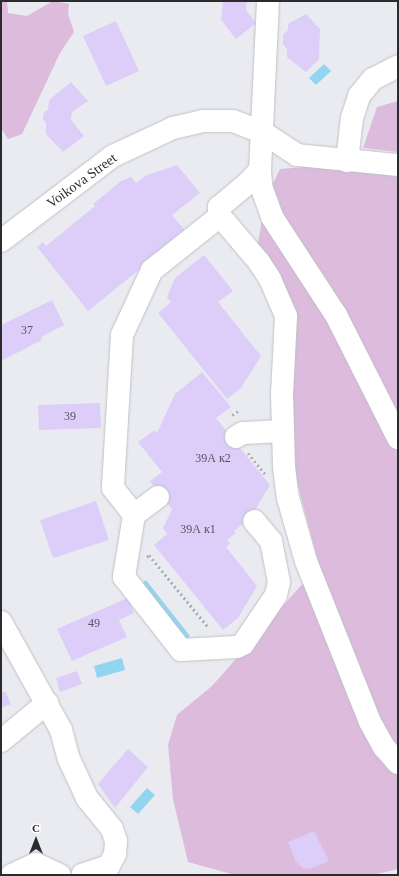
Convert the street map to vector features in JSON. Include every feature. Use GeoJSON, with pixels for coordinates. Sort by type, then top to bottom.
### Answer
{"type":"FeatureCollection","features":[{"type":"Feature","properties":{"kind":"street"},"geometry":{"type":"LineString","coordinates":[[268,1],[260,170],[261,186],[272,217],[336,315],[398,438]]}},
{"type":"Feature","properties":{"kind":"street"},"geometry":{"type":"LineString","coordinates":[[347,161],[352,118],[359,96],[373,79],[398,66]]}},
{"type":"Feature","properties":{"kind":"street","name":"Voikova Street"},"geometry":{"type":"LineString","coordinates":[[1,241],[113,156],[173,128],[204,121],[233,121],[262,132],[297,156],[398,165]]}},
{"type":"Feature","properties":{"kind":"street"},"geometry":{"type":"LineString","coordinates":[[260,170],[248,183],[219,207],[220,216],[259,262],[270,279],[286,316],[282,394],[282,431],[288,498],[306,561],[370,722],[384,747],[398,763]]}},
{"type":"Feature","properties":{"kind":"street"},"geometry":{"type":"LineString","coordinates":[[134,515],[113,488],[122,335],[152,270],[220,216]]}},
{"type":"Feature","properties":{"kind":"street"},"geometry":{"type":"LineString","coordinates":[[236,437],[243,433],[282,431]]}},
{"type":"Feature","properties":{"kind":"street"},"geometry":{"type":"LineString","coordinates":[[158,497],[134,515],[124,577],[181,650],[237,647],[243,644],[276,595],[279,588],[271,541],[254,521]]}},
{"type":"Feature","properties":{"kind":"street"},"geometry":{"type":"LineString","coordinates":[[276,566],[306,561]]}},
{"type":"Feature","properties":{"kind":"street"},"geometry":{"type":"LineString","coordinates":[[1,622],[61,730],[69,759],[87,798],[112,829],[116,841],[115,854],[109,866],[82,875]]}},
{"type":"Feature","properties":{"kind":"street"},"geometry":{"type":"LineString","coordinates":[[1,740],[47,703]]}},
{"type":"Feature","properties":{"kind":"street"},"geometry":{"type":"LineString","coordinates":[[12,875],[36,864],[60,875]]}},
{"type":"Feature","properties":{"kind":"path"},"geometry":{"type":"LineString","coordinates":[[238,411],[224,421],[269,479]]}},
{"type":"Feature","properties":{"kind":"path"},"geometry":{"type":"LineString","coordinates":[[124,577],[149,555],[210,630]]}},
{"type":"Feature","properties":{"kind":"shaded area"},"geometry":{"type":"Polygon","coordinates":[[[1,1],[7,1],[8,13],[27,16],[53,1],[69,4],[68,14],[74,32],[60,53],[22,134],[8,139],[1,128],[1,1]]]}},
{"type":"Feature","properties":{"kind":"shaded area"},"geometry":{"type":"Polygon","coordinates":[[[398,101],[398,152],[363,148],[377,107],[398,101]]]}},
{"type":"Feature","properties":{"kind":"shaded area"},"geometry":{"type":"Polygon","coordinates":[[[305,167],[360,169],[398,177],[398,869],[373,875],[235,875],[188,862],[173,799],[168,745],[177,715],[212,686],[319,565],[296,478],[291,425],[294,310],[258,244],[265,200],[280,169],[305,167]]]}},
{"type":"Feature","properties":{"kind":"water"},"geometry":{"type":"Polygon","coordinates":[[[324,64],[331,71],[316,85],[309,78],[324,64]]]}},
{"type":"Feature","properties":{"kind":"water"},"geometry":{"type":"Polygon","coordinates":[[[146,580],[190,636],[181,643],[138,587],[146,580]]]}},
{"type":"Feature","properties":{"kind":"water"},"geometry":{"type":"Polygon","coordinates":[[[122,658],[125,670],[97,678],[94,666],[122,658]]]}},
{"type":"Feature","properties":{"kind":"water"},"geometry":{"type":"Polygon","coordinates":[[[147,788],[155,795],[138,814],[130,807],[147,788]]]}},
{"type":"Feature","properties":{"kind":"building"},"geometry":{"type":"Polygon","coordinates":[[[223,1],[247,1],[246,10],[256,23],[236,39],[221,20],[223,1]]]}},
{"type":"Feature","properties":{"kind":"building"},"geometry":{"type":"Polygon","coordinates":[[[306,14],[320,29],[319,59],[306,72],[287,57],[287,49],[283,44],[283,35],[288,30],[288,24],[306,14]]]}},
{"type":"Feature","properties":{"kind":"building"},"geometry":{"type":"Polygon","coordinates":[[[116,21],[139,71],[106,86],[83,36],[116,21]]]}},
{"type":"Feature","properties":{"kind":"building"},"geometry":{"type":"Polygon","coordinates":[[[71,82],[88,101],[72,112],[71,120],[84,136],[63,152],[46,134],[46,123],[43,119],[44,112],[48,110],[49,100],[71,82]]]}},
{"type":"Feature","properties":{"kind":"building"},"geometry":{"type":"Polygon","coordinates":[[[177,165],[200,193],[172,215],[186,232],[88,311],[37,247],[43,242],[46,246],[95,206],[93,204],[121,181],[131,177],[136,183],[145,176],[177,165]]]}},
{"type":"Feature","properties":{"kind":"building"},"geometry":{"type":"Polygon","coordinates":[[[204,255],[233,291],[218,302],[261,356],[241,388],[227,399],[158,313],[171,302],[167,297],[175,278],[204,255]]]}},
{"type":"Feature","properties":{"kind":"building"},"geometry":{"type":"Polygon","coordinates":[[[52,300],[64,325],[41,337],[42,340],[1,361],[1,325],[52,300]]]}},
{"type":"Feature","properties":{"kind":"building"},"geometry":{"type":"Polygon","coordinates":[[[202,372],[231,407],[216,418],[270,485],[250,518],[234,531],[236,533],[227,540],[230,544],[226,547],[257,586],[238,618],[223,630],[154,545],[167,534],[163,528],[172,509],[150,481],[162,472],[138,442],[155,430],[157,433],[175,394],[202,372]]]}},
{"type":"Feature","properties":{"kind":"building"},"geometry":{"type":"Polygon","coordinates":[[[100,403],[101,428],[39,430],[38,405],[100,403]]]}},
{"type":"Feature","properties":{"kind":"building"},"geometry":{"type":"Polygon","coordinates":[[[96,501],[109,540],[53,558],[40,520],[96,501]]]}},
{"type":"Feature","properties":{"kind":"building"},"geometry":{"type":"Polygon","coordinates":[[[132,596],[135,604],[131,606],[134,613],[119,620],[127,637],[72,661],[57,629],[132,596]]]}},
{"type":"Feature","properties":{"kind":"building"},"geometry":{"type":"Polygon","coordinates":[[[77,671],[82,684],[60,692],[56,678],[77,671]]]}},
{"type":"Feature","properties":{"kind":"building"},"geometry":{"type":"Polygon","coordinates":[[[5,691],[11,704],[1,708],[1,693],[5,691]]]}},
{"type":"Feature","properties":{"kind":"building"},"geometry":{"type":"Polygon","coordinates":[[[128,749],[148,767],[115,808],[98,784],[128,749]]]}},
{"type":"Feature","properties":{"kind":"building"},"geometry":{"type":"Polygon","coordinates":[[[314,831],[329,861],[312,868],[304,869],[296,862],[288,842],[314,831]]]}}]}
